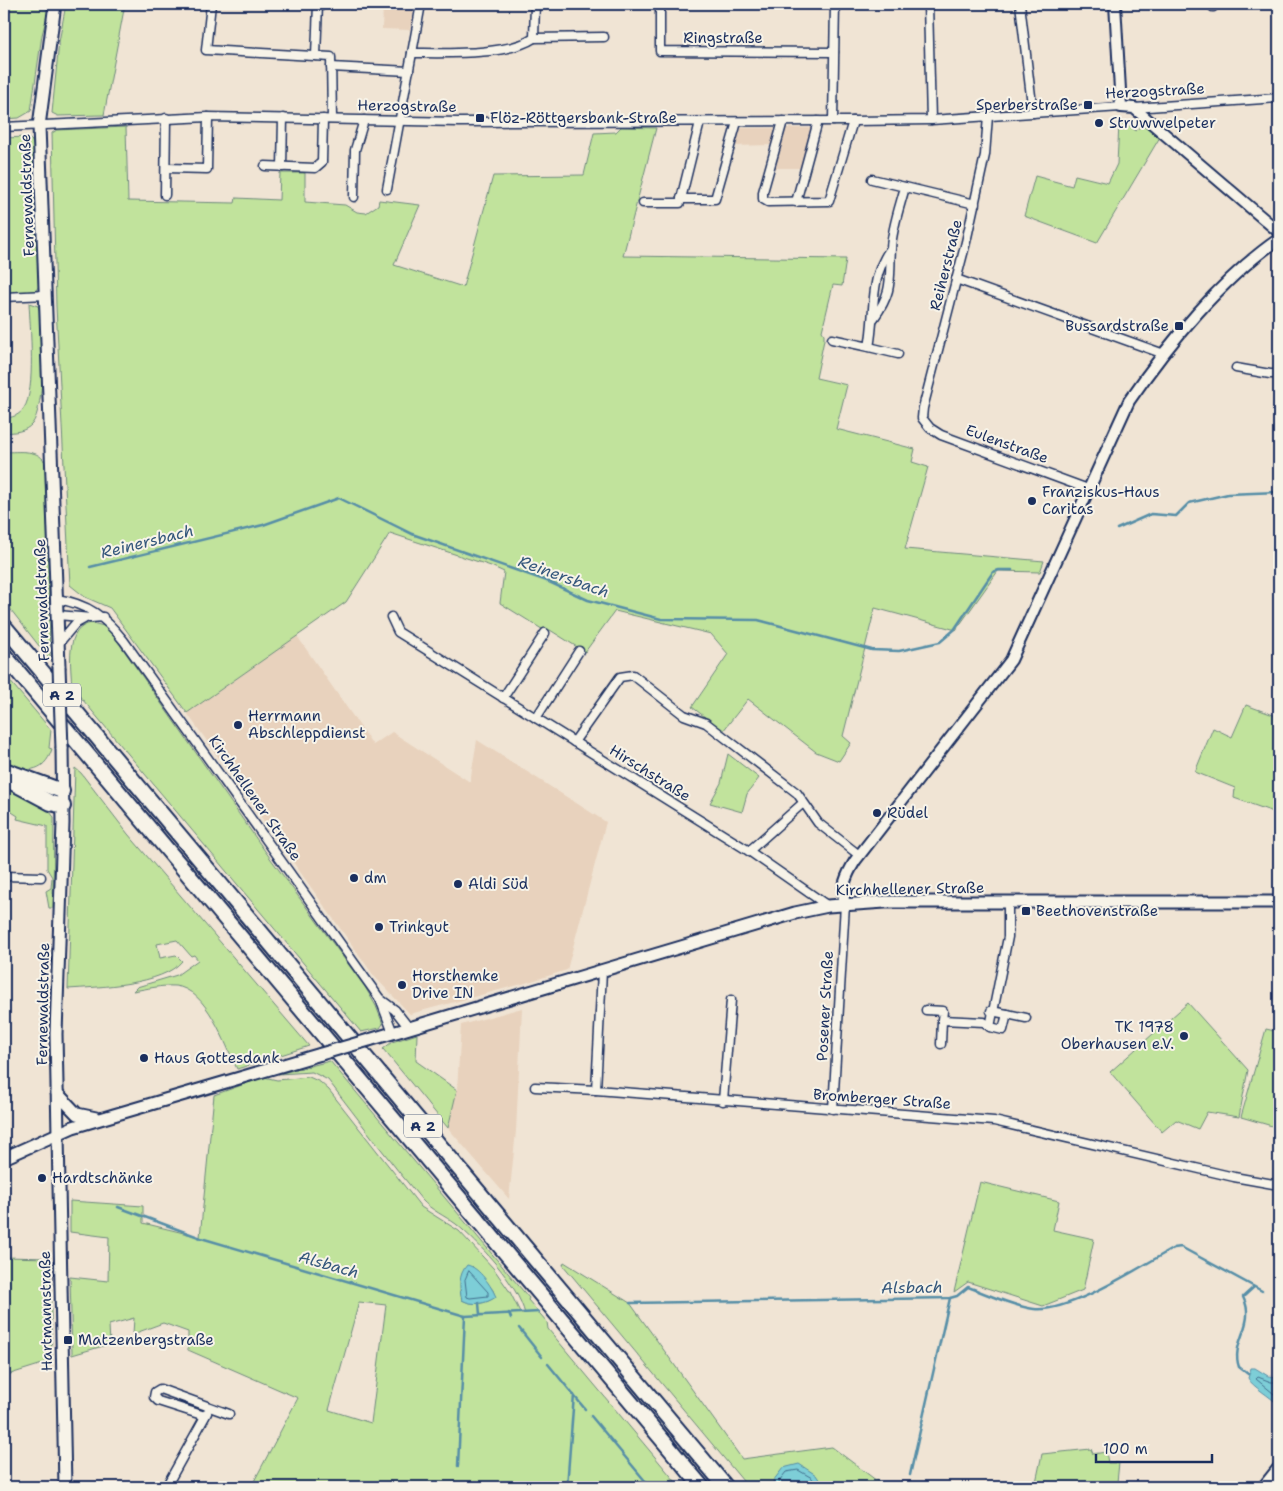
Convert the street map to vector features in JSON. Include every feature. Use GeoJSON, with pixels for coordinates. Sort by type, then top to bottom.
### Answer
{"type":"FeatureCollection","features":[{"type":"Feature","properties":{"kind":"highway","name":"A 2"},"geometry":{"type":"LineString","coordinates":[[4,626],[726,1487]]}},
{"type":"Feature","properties":{"kind":"highway","name":"A 2"},"geometry":{"type":"LineString","coordinates":[[4,655],[702,1487]]}},
{"type":"Feature","properties":{"kind":"highway"},"geometry":{"type":"LineString","coordinates":[[4,669],[46,718],[60,722]]}},
{"type":"Feature","properties":{"kind":"highway"},"geometry":{"type":"LineString","coordinates":[[4,770],[62,791]]}},
{"type":"Feature","properties":{"kind":"highway"},"geometry":{"type":"LineString","coordinates":[[4,778],[51,803],[63,806]]}},
{"type":"Feature","properties":{"kind":"main road","name":"Fernewaldstraße"},"geometry":{"type":"LineString","coordinates":[[55,4],[40,126],[62,748],[63,806],[56,996],[58,1133]]}},
{"type":"Feature","properties":{"kind":"main road","name":"Kirchhellener Straße"},"geometry":{"type":"LineString","coordinates":[[4,1158],[58,1133],[98,1118],[602,972],[795,913],[828,906],[845,904],[1008,902],[1279,902]]}},
{"type":"Feature","properties":{"kind":"main road"},"geometry":{"type":"LineString","coordinates":[[57,1093],[77,1114],[98,1118]]}},
{"type":"Feature","properties":{"kind":"main road","name":"Hartmannstraße"},"geometry":{"type":"LineString","coordinates":[[58,1133],[65,1487]]}},
{"type":"Feature","properties":{"kind":"street"},"geometry":{"type":"LineString","coordinates":[[211,4],[206,50],[331,57],[332,119]]}},
{"type":"Feature","properties":{"kind":"street"},"geometry":{"type":"LineString","coordinates":[[316,56],[318,4]]}},
{"type":"Feature","properties":{"kind":"street"},"geometry":{"type":"LineString","coordinates":[[387,189],[421,4]]}},
{"type":"Feature","properties":{"kind":"street"},"geometry":{"type":"LineString","coordinates":[[534,38],[535,4]]}},
{"type":"Feature","properties":{"kind":"street","name":"Ringstraße"},"geometry":{"type":"LineString","coordinates":[[660,4],[660,51],[834,52]]}},
{"type":"Feature","properties":{"kind":"street"},"geometry":{"type":"LineString","coordinates":[[833,121],[835,4]]}},
{"type":"Feature","properties":{"kind":"street"},"geometry":{"type":"LineString","coordinates":[[928,4],[930,120]]}},
{"type":"Feature","properties":{"kind":"street"},"geometry":{"type":"LineString","coordinates":[[1020,4],[1033,113]]}},
{"type":"Feature","properties":{"kind":"street"},"geometry":{"type":"LineString","coordinates":[[1114,4],[1121,107]]}},
{"type":"Feature","properties":{"kind":"street"},"geometry":{"type":"LineString","coordinates":[[412,53],[460,53],[502,48],[522,45],[534,38],[604,37]]}},
{"type":"Feature","properties":{"kind":"street"},"geometry":{"type":"LineString","coordinates":[[331,67],[409,71]]}},
{"type":"Feature","properties":{"kind":"street","name":"Herzogstraße"},"geometry":{"type":"LineString","coordinates":[[40,126],[52,123],[208,117],[399,121],[737,122],[930,120],[1279,98]]}},
{"type":"Feature","properties":{"kind":"street"},"geometry":{"type":"LineString","coordinates":[[1134,108],[1279,232]]}},
{"type":"Feature","properties":{"kind":"street","name":"Reiherstraße"},"geometry":{"type":"LineString","coordinates":[[922,418],[975,204],[985,155],[988,116]]}},
{"type":"Feature","properties":{"kind":"street"},"geometry":{"type":"LineString","coordinates":[[166,168],[207,169],[208,117]]}},
{"type":"Feature","properties":{"kind":"street"},"geometry":{"type":"LineString","coordinates":[[165,194],[166,118]]}},
{"type":"Feature","properties":{"kind":"street"},"geometry":{"type":"LineString","coordinates":[[282,167],[283,118]]}},
{"type":"Feature","properties":{"kind":"street"},"geometry":{"type":"LineString","coordinates":[[265,166],[315,168],[321,164],[323,119]]}},
{"type":"Feature","properties":{"kind":"street"},"geometry":{"type":"LineString","coordinates":[[354,197],[355,150],[364,120]]}},
{"type":"Feature","properties":{"kind":"street"},"geometry":{"type":"LineString","coordinates":[[783,121],[762,197],[768,202],[824,202],[830,200],[853,121]]}},
{"type":"Feature","properties":{"kind":"street"},"geometry":{"type":"LineString","coordinates":[[796,202],[818,121]]}},
{"type":"Feature","properties":{"kind":"street"},"geometry":{"type":"LineString","coordinates":[[643,203],[680,203],[700,122]]}},
{"type":"Feature","properties":{"kind":"street"},"geometry":{"type":"LineString","coordinates":[[681,199],[715,198],[737,122]]}},
{"type":"Feature","properties":{"kind":"street","name":"Fernewaldstraße"},"geometry":{"type":"LineString","coordinates":[[4,126],[40,126]]}},
{"type":"Feature","properties":{"kind":"street"},"geometry":{"type":"LineString","coordinates":[[872,179],[975,204]]}},
{"type":"Feature","properties":{"kind":"street"},"geometry":{"type":"LineString","coordinates":[[874,318],[886,298],[890,282],[891,248],[905,187]]}},
{"type":"Feature","properties":{"kind":"street"},"geometry":{"type":"LineString","coordinates":[[845,904],[842,894],[843,886],[859,855],[1011,660],[1123,411],[1164,354],[1226,282],[1279,239]]}},
{"type":"Feature","properties":{"kind":"street"},"geometry":{"type":"LineString","coordinates":[[869,347],[874,318],[872,308],[874,282],[891,248]]}},
{"type":"Feature","properties":{"kind":"street"},"geometry":{"type":"LineString","coordinates":[[956,279],[1164,354]]}},
{"type":"Feature","properties":{"kind":"street"},"geometry":{"type":"LineString","coordinates":[[4,297],[46,295]]}},
{"type":"Feature","properties":{"kind":"street"},"geometry":{"type":"LineString","coordinates":[[832,339],[898,354]]}},
{"type":"Feature","properties":{"kind":"street"},"geometry":{"type":"LineString","coordinates":[[1236,368],[1279,374]]}},
{"type":"Feature","properties":{"kind":"street","name":"Eulenstraße"},"geometry":{"type":"LineString","coordinates":[[922,418],[930,428],[941,435],[1088,488]]}},
{"type":"Feature","properties":{"kind":"street","name":"Kirchhellener Straße"},"geometry":{"type":"LineString","coordinates":[[58,600],[83,605],[103,617],[124,641],[380,999],[393,1033]]}},
{"type":"Feature","properties":{"kind":"street"},"geometry":{"type":"LineString","coordinates":[[58,615],[86,618],[103,617]]}},
{"type":"Feature","properties":{"kind":"street","name":"Hirschstraße"},"geometry":{"type":"LineString","coordinates":[[391,617],[398,632],[749,851],[828,906]]}},
{"type":"Feature","properties":{"kind":"street"},"geometry":{"type":"LineString","coordinates":[[59,643],[75,624],[86,618]]}},
{"type":"Feature","properties":{"kind":"street"},"geometry":{"type":"LineString","coordinates":[[503,698],[545,633]]}},
{"type":"Feature","properties":{"kind":"street"},"geometry":{"type":"LineString","coordinates":[[536,718],[579,651]]}},
{"type":"Feature","properties":{"kind":"street"},"geometry":{"type":"LineString","coordinates":[[574,742],[620,676],[633,675],[684,715],[706,723],[797,794],[818,823],[859,855]]}},
{"type":"Feature","properties":{"kind":"street"},"geometry":{"type":"LineString","coordinates":[[749,851],[803,802]]}},
{"type":"Feature","properties":{"kind":"street"},"geometry":{"type":"LineString","coordinates":[[4,876],[41,877]]}},
{"type":"Feature","properties":{"kind":"street"},"geometry":{"type":"LineString","coordinates":[[990,1027],[1008,937],[1008,902]]}},
{"type":"Feature","properties":{"kind":"street","name":"Posener Straße"},"geometry":{"type":"LineString","coordinates":[[832,1109],[845,904]]}},
{"type":"Feature","properties":{"kind":"street"},"geometry":{"type":"LineString","coordinates":[[596,1090],[602,972]]}},
{"type":"Feature","properties":{"kind":"street","name":"Kirchhellener Straße"},"geometry":{"type":"LineString","coordinates":[[380,999],[395,1010],[409,1028]]}},
{"type":"Feature","properties":{"kind":"street"},"geometry":{"type":"LineString","coordinates":[[724,1101],[731,1000]]}},
{"type":"Feature","properties":{"kind":"street"},"geometry":{"type":"LineString","coordinates":[[926,1010],[942,1011],[941,1044]]}},
{"type":"Feature","properties":{"kind":"street"},"geometry":{"type":"LineString","coordinates":[[992,1011],[1026,1018]]}},
{"type":"Feature","properties":{"kind":"street"},"geometry":{"type":"LineString","coordinates":[[942,1020],[984,1022],[990,1027],[1003,1030],[1007,1014]]}},
{"type":"Feature","properties":{"kind":"street","name":"Bromberger Straße"},"geometry":{"type":"LineString","coordinates":[[535,1087],[596,1090],[994,1121],[1234,1177],[1279,1184]]}},
{"type":"Feature","properties":{"kind":"street"},"geometry":{"type":"LineString","coordinates":[[205,1416],[158,1401],[154,1397],[155,1392],[160,1389],[229,1414]]}},
{"type":"Feature","properties":{"kind":"street"},"geometry":{"type":"LineString","coordinates":[[166,1487],[210,1406]]}},
{"type":"Feature","properties":{"kind":"street"},"geometry":{"type":"LineString","coordinates":[[1263,1487],[1279,1467]]}},
{"type":"Feature","properties":{"kind":"street"},"geometry":{"type":"LineString","coordinates":[[135,1487],[172,1487]]}},
{"type":"Feature","properties":{"kind":"shaded area"},"geometry":{"type":"Polygon","coordinates":[[[383,4],[415,4],[410,30],[382,29],[383,4]]]}},
{"type":"Feature","properties":{"kind":"shaded area"},"geometry":{"type":"Polygon","coordinates":[[[740,128],[778,128],[773,145],[735,146],[740,128]]]}},
{"type":"Feature","properties":{"kind":"shaded area"},"geometry":{"type":"Polygon","coordinates":[[[785,128],[810,128],[812,130],[802,168],[773,168],[785,128]]]}},
{"type":"Feature","properties":{"kind":"shaded area"},"geometry":{"type":"Polygon","coordinates":[[[297,636],[373,745],[392,732],[470,782],[477,740],[606,822],[567,970],[410,1014],[374,976],[187,713],[297,636]]]}},
{"type":"Feature","properties":{"kind":"shaded area"},"geometry":{"type":"Polygon","coordinates":[[[522,1008],[516,1131],[509,1199],[448,1128],[457,1090],[461,1025],[522,1008]]]}},
{"type":"Feature","properties":{"kind":"green space"},"geometry":{"type":"Polygon","coordinates":[[[7,4],[50,4],[42,35],[31,111],[19,118],[4,119],[4,25],[7,4]]]}},
{"type":"Feature","properties":{"kind":"green space"},"geometry":{"type":"Polygon","coordinates":[[[66,4],[125,4],[104,115],[58,116],[52,113],[59,42],[66,4]]]}},
{"type":"Feature","properties":{"kind":"green space"},"geometry":{"type":"Polygon","coordinates":[[[1126,123],[1136,131],[1143,123],[1160,137],[1097,243],[1024,216],[1035,176],[1072,186],[1075,175],[1108,183],[1117,164],[1119,124],[1126,123]]]}},
{"type":"Feature","properties":{"kind":"green space"},"geometry":{"type":"Polygon","coordinates":[[[126,127],[128,201],[235,203],[236,198],[279,200],[280,173],[305,173],[305,202],[345,205],[357,212],[366,213],[378,205],[379,200],[420,205],[394,265],[463,287],[493,176],[584,175],[594,133],[616,132],[621,127],[656,128],[623,256],[846,259],[842,286],[833,285],[822,331],[824,340],[816,378],[847,385],[836,429],[915,449],[912,462],[928,467],[905,549],[1044,561],[1040,572],[998,571],[956,630],[875,608],[843,736],[851,743],[839,761],[816,752],[748,699],[723,731],[692,707],[728,654],[711,634],[615,611],[585,652],[550,630],[545,631],[500,603],[504,572],[390,533],[346,602],[187,713],[110,608],[85,597],[70,585],[56,306],[52,133],[57,130],[126,127]]]}},
{"type":"Feature","properties":{"kind":"green space"},"geometry":{"type":"Polygon","coordinates":[[[27,137],[32,141],[34,149],[41,284],[35,291],[4,293],[4,138],[27,137]]]}},
{"type":"Feature","properties":{"kind":"green space"},"geometry":{"type":"Polygon","coordinates":[[[29,303],[38,306],[41,315],[43,366],[40,402],[36,415],[29,427],[20,431],[4,433],[4,418],[13,417],[20,413],[28,400],[31,373],[29,303]]]}},
{"type":"Feature","properties":{"kind":"green space"},"geometry":{"type":"Polygon","coordinates":[[[4,452],[34,453],[46,465],[50,660],[4,601],[4,452]]]}},
{"type":"Feature","properties":{"kind":"green space"},"geometry":{"type":"Polygon","coordinates":[[[1277,459],[1279,459],[1279,627],[1274,510],[1277,459]]]}},
{"type":"Feature","properties":{"kind":"green space"},"geometry":{"type":"Polygon","coordinates":[[[92,623],[104,626],[116,639],[265,851],[365,987],[376,1006],[383,1024],[380,1028],[361,1032],[72,687],[71,649],[73,640],[83,626],[92,623]]]}},
{"type":"Feature","properties":{"kind":"green space"},"geometry":{"type":"Polygon","coordinates":[[[4,674],[51,730],[49,748],[52,749],[44,763],[39,767],[26,770],[4,766],[4,674]]]}},
{"type":"Feature","properties":{"kind":"green space"},"geometry":{"type":"Polygon","coordinates":[[[1246,705],[1276,716],[1279,705],[1279,814],[1234,798],[1235,788],[1195,772],[1213,728],[1232,737],[1246,705]]]}},
{"type":"Feature","properties":{"kind":"green space"},"geometry":{"type":"Polygon","coordinates":[[[728,754],[759,778],[747,794],[742,812],[710,803],[721,783],[728,754]]]}},
{"type":"Feature","properties":{"kind":"green space"},"geometry":{"type":"Polygon","coordinates":[[[75,768],[81,773],[128,834],[309,1046],[237,1069],[214,1019],[206,1007],[186,989],[175,986],[133,991],[137,987],[177,975],[198,960],[194,955],[191,956],[177,940],[157,944],[160,958],[176,955],[182,961],[173,969],[160,975],[129,983],[68,989],[75,768]]]}},
{"type":"Feature","properties":{"kind":"green space"},"geometry":{"type":"Polygon","coordinates":[[[4,783],[46,807],[54,817],[53,908],[49,908],[46,891],[51,888],[52,877],[47,869],[47,826],[17,819],[18,816],[4,807],[4,783]]]}},
{"type":"Feature","properties":{"kind":"green space","name":"TK 1978 Oberhausen e.V."},"geometry":{"type":"Polygon","coordinates":[[[1188,1003],[1248,1070],[1239,1117],[1207,1112],[1198,1129],[1176,1120],[1162,1132],[1110,1072],[1188,1003]]]}},
{"type":"Feature","properties":{"kind":"green space"},"geometry":{"type":"Polygon","coordinates":[[[1266,1029],[1279,1032],[1279,1128],[1241,1117],[1266,1029]]]}},
{"type":"Feature","properties":{"kind":"green space"},"geometry":{"type":"Polygon","coordinates":[[[417,1034],[416,1061],[457,1090],[448,1128],[383,1049],[392,1042],[417,1034]]]}},
{"type":"Feature","properties":{"kind":"green space"},"geometry":{"type":"Polygon","coordinates":[[[330,1061],[529,1298],[528,1300],[547,1322],[548,1329],[680,1487],[251,1487],[298,1398],[188,1350],[188,1332],[163,1323],[133,1334],[134,1318],[109,1325],[110,1344],[72,1355],[70,1277],[108,1281],[109,1237],[70,1232],[70,1201],[143,1206],[143,1223],[200,1237],[214,1095],[264,1077],[277,1080],[309,1077],[320,1082],[329,1090],[421,1207],[459,1231],[494,1269],[510,1292],[521,1314],[525,1314],[514,1290],[496,1265],[476,1242],[456,1224],[422,1200],[328,1080],[312,1072],[278,1074],[330,1061]],[[472,1266],[460,1291],[462,1300],[475,1304],[484,1303],[495,1297],[493,1290],[472,1266]],[[359,1302],[329,1410],[371,1423],[386,1305],[359,1302]]]}},
{"type":"Feature","properties":{"kind":"green space"},"geometry":{"type":"Polygon","coordinates":[[[980,1182],[1059,1201],[1053,1230],[1094,1239],[1083,1290],[1043,1306],[968,1282],[954,1292],[980,1182]]]}},
{"type":"Feature","properties":{"kind":"green space"},"geometry":{"type":"Polygon","coordinates":[[[4,1257],[50,1258],[52,1361],[4,1376],[4,1257]]]}},
{"type":"Feature","properties":{"kind":"green space"},"geometry":{"type":"Polygon","coordinates":[[[564,1262],[630,1303],[742,1459],[832,1447],[885,1487],[824,1487],[815,1475],[773,1481],[776,1487],[748,1487],[563,1265],[564,1262]]]}},
{"type":"Feature","properties":{"kind":"green space"},"geometry":{"type":"Polygon","coordinates":[[[1091,1449],[1093,1454],[1106,1452],[1108,1463],[1119,1463],[1117,1482],[1127,1487],[1035,1487],[1042,1454],[1091,1449]]]}},
{"type":"Feature","properties":{"kind":"water"},"geometry":{"type":"Polygon","coordinates":[[[467,1265],[480,1273],[496,1297],[479,1303],[462,1300],[460,1282],[462,1273],[467,1265]]]}},
{"type":"Feature","properties":{"kind":"water"},"geometry":{"type":"Polygon","coordinates":[[[1251,1368],[1255,1368],[1268,1376],[1279,1377],[1279,1406],[1250,1381],[1248,1378],[1251,1368]]]}},
{"type":"Feature","properties":{"kind":"water"},"geometry":{"type":"Polygon","coordinates":[[[799,1464],[816,1475],[824,1487],[776,1487],[773,1481],[783,1468],[799,1464]]]}},
{"type":"Feature","properties":{"kind":"waterway","name":"Reinersbach"},"geometry":{"type":"LineString","coordinates":[[1117,529],[1151,514],[1176,516],[1189,503],[1228,494],[1279,492]]}},
{"type":"Feature","properties":{"kind":"waterway","name":"Reinersbach"},"geometry":{"type":"LineString","coordinates":[[90,567],[263,525],[339,498],[412,534],[547,581],[588,600],[661,619],[758,620],[872,650],[899,651],[940,642],[954,630],[993,572],[1012,570]]}},
{"type":"Feature","properties":{"kind":"waterway","name":"Alsbach"},"geometry":{"type":"LineString","coordinates":[[118,1207],[201,1238],[465,1316],[539,1312]]}},
{"type":"Feature","properties":{"kind":"waterway","name":"Alsbach"},"geometry":{"type":"LineString","coordinates":[[630,1303],[950,1298],[957,1296],[968,1287],[1018,1306],[1034,1309],[1049,1308],[1066,1304],[1105,1287],[1174,1248],[1181,1247],[1262,1291]]}},
{"type":"Feature","properties":{"kind":"waterway","name":"Alsbach"},"geometry":{"type":"LineString","coordinates":[[1248,1374],[1239,1367],[1237,1358],[1247,1316],[1243,1297],[1254,1287]]}},
{"type":"Feature","properties":{"kind":"waterway"},"geometry":{"type":"LineString","coordinates":[[910,1475],[950,1298]]}},
{"type":"Feature","properties":{"kind":"waterway"},"geometry":{"type":"LineString","coordinates":[[479,1303],[480,1315]]}},
{"type":"Feature","properties":{"kind":"waterway","name":"Alsbach"},"geometry":{"type":"LineString","coordinates":[[509,1313],[511,1318]]}},
{"type":"Feature","properties":{"kind":"waterway"},"geometry":{"type":"LineString","coordinates":[[458,1466],[465,1316]]}},
{"type":"Feature","properties":{"kind":"waterway"},"geometry":{"type":"LineString","coordinates":[[519,1328],[542,1357]]}},
{"type":"Feature","properties":{"kind":"waterway"},"geometry":{"type":"LineString","coordinates":[[548,1364],[585,1409]]}},
{"type":"Feature","properties":{"kind":"waterway"},"geometry":{"type":"LineString","coordinates":[[567,1487],[574,1395]]}},
{"type":"Feature","properties":{"kind":"waterway"},"geometry":{"type":"LineString","coordinates":[[591,1416],[646,1482],[645,1487]]}},
{"type":"Feature","properties":{"kind":"place","name":"Sperberstraße"},"geometry":{"type":"Point","coordinates":[1088,105]}},
{"type":"Feature","properties":{"kind":"place","name":"Flöz-Röttgersbank-Straße"},"geometry":{"type":"Point","coordinates":[480,118]}},
{"type":"Feature","properties":{"kind":"place","name":"Struwwelpeter"},"geometry":{"type":"Point","coordinates":[1099,123]}},
{"type":"Feature","properties":{"kind":"place","name":"Bussardstraße"},"geometry":{"type":"Point","coordinates":[1179,326]}},
{"type":"Feature","properties":{"kind":"place","name":"Franziskus-Haus Caritas"},"geometry":{"type":"Point","coordinates":[1032,501]}},
{"type":"Feature","properties":{"kind":"place","name":"Herrmann Abschleppdienst"},"geometry":{"type":"Point","coordinates":[238,725]}},
{"type":"Feature","properties":{"kind":"place","name":"Rüdel"},"geometry":{"type":"Point","coordinates":[877,813]}},
{"type":"Feature","properties":{"kind":"place","name":"dm"},"geometry":{"type":"Point","coordinates":[354,878]}},
{"type":"Feature","properties":{"kind":"place","name":"Aldi Süd"},"geometry":{"type":"Point","coordinates":[458,884]}},
{"type":"Feature","properties":{"kind":"place","name":"Beethovenstraße"},"geometry":{"type":"Point","coordinates":[1026,911]}},
{"type":"Feature","properties":{"kind":"place","name":"Trinkgut"},"geometry":{"type":"Point","coordinates":[379,927]}},
{"type":"Feature","properties":{"kind":"place","name":"Horsthemke Drive IN"},"geometry":{"type":"Point","coordinates":[402,985]}},
{"type":"Feature","properties":{"kind":"place","name":"TK 1978 Oberhausen e.V."},"geometry":{"type":"Point","coordinates":[1184,1036]}},
{"type":"Feature","properties":{"kind":"place","name":"Haus Gottesdank"},"geometry":{"type":"Point","coordinates":[144,1058]}},
{"type":"Feature","properties":{"kind":"place","name":"Hardtschänke"},"geometry":{"type":"Point","coordinates":[42,1178]}},
{"type":"Feature","properties":{"kind":"place","name":"Matzenbergstraße"},"geometry":{"type":"Point","coordinates":[68,1340]}}]}
